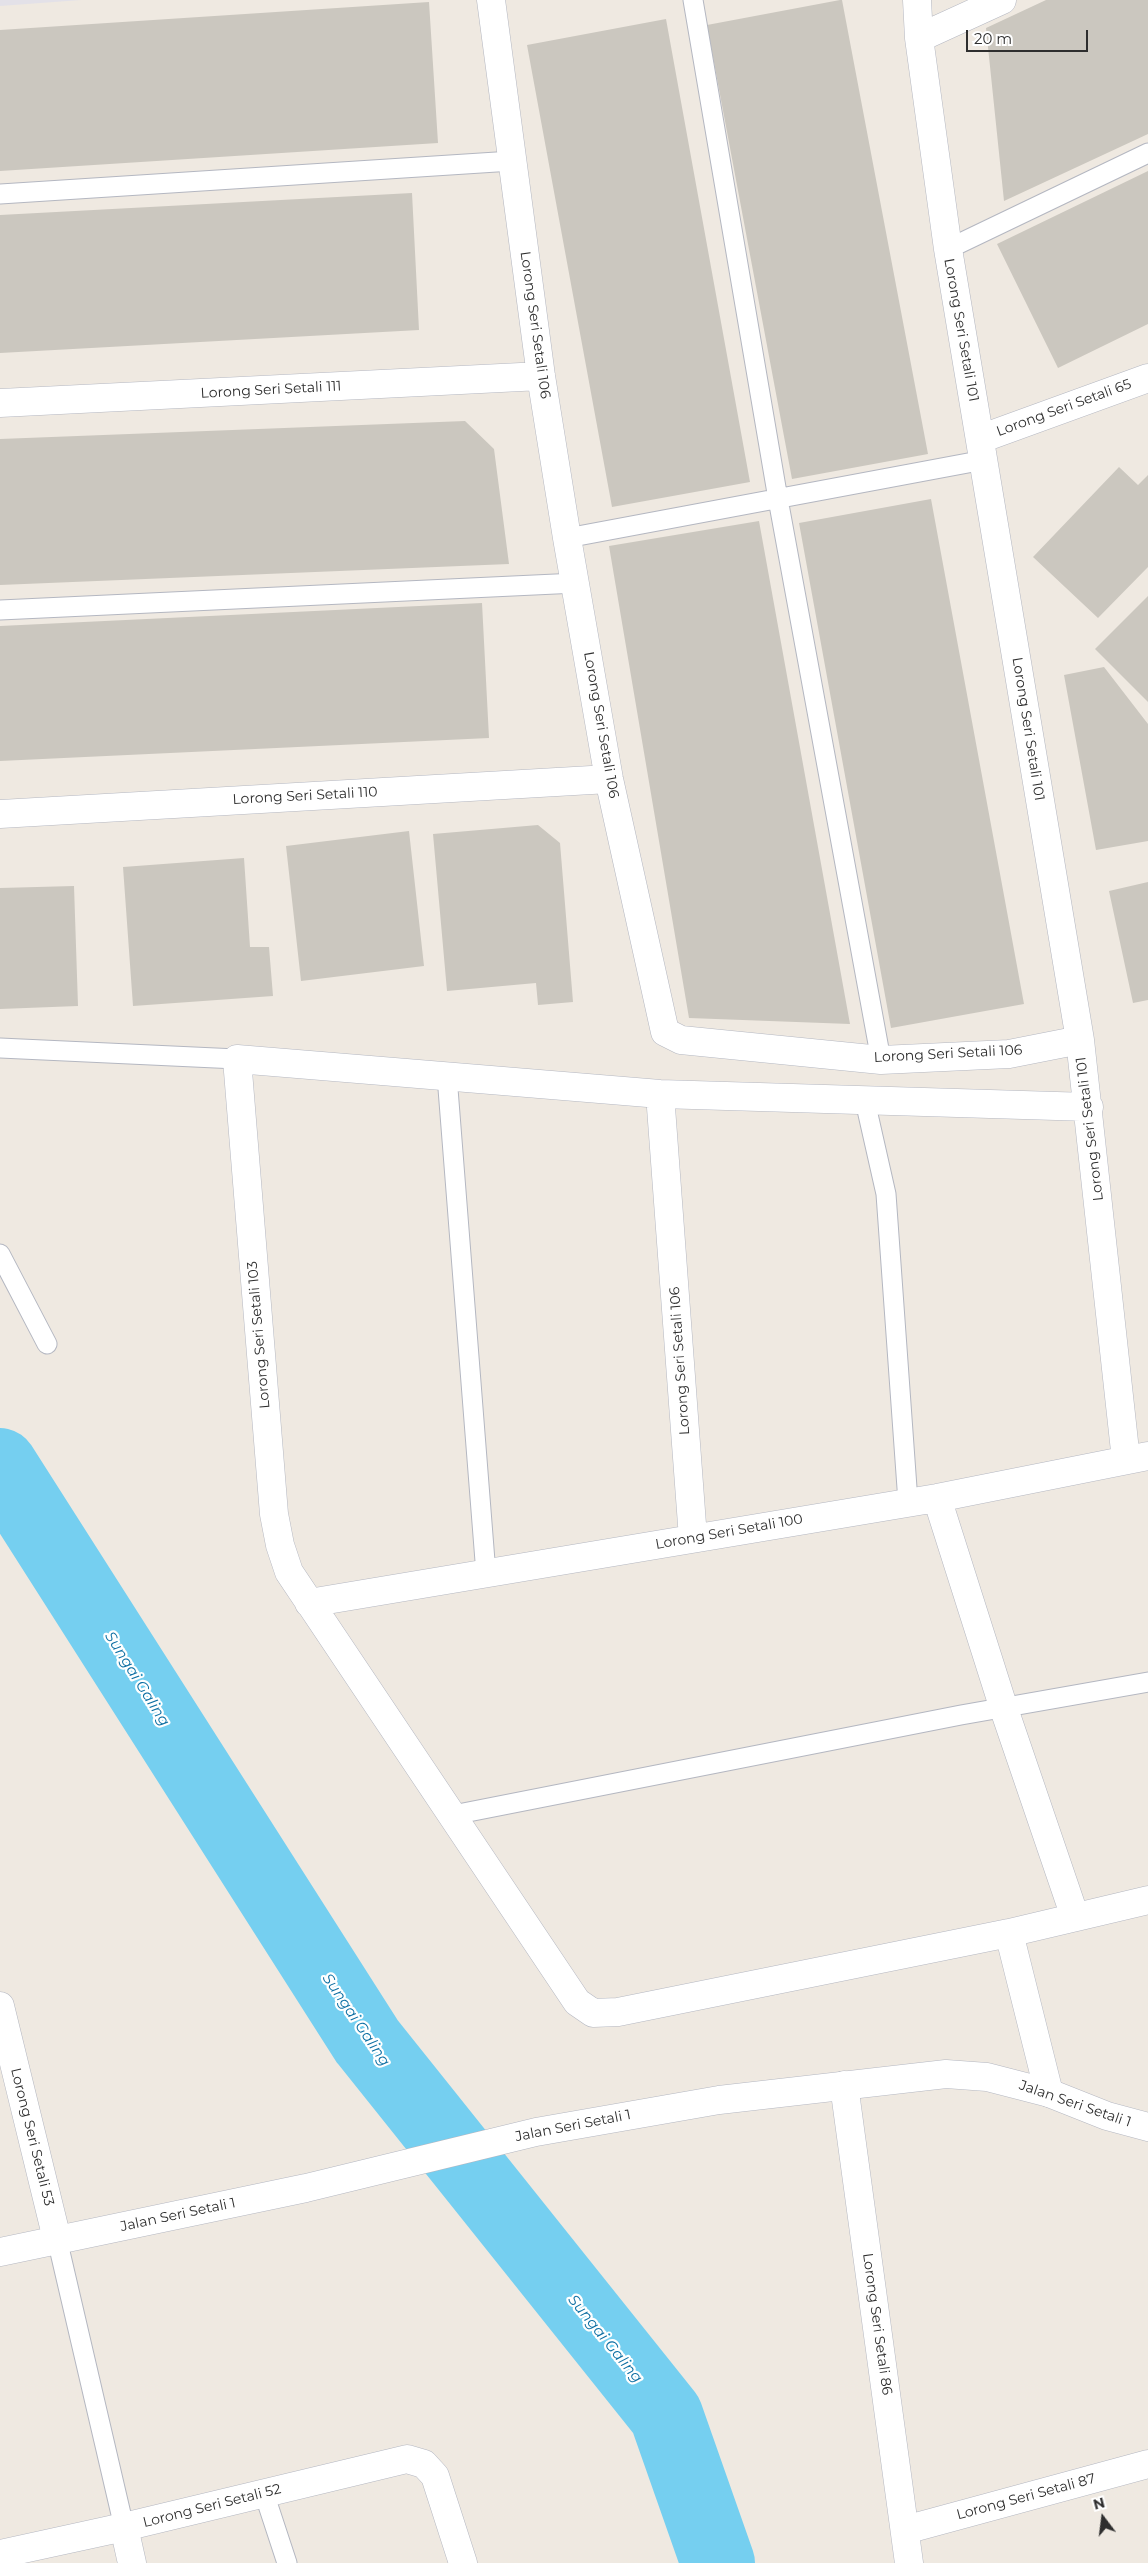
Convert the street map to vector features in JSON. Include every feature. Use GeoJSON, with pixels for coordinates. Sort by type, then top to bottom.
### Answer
{"type":"FeatureCollection","features":[{"type":"Feature","properties":{"kind":"street","name":"Lorong Seri Setali 106"},"geometry":{"type":"LineString","coordinates":[[491,0],[541,376],[568,538],[609,779],[665,1032],[681,1040],[881,1060],[1009,1054],[1080,1040]]}},
{"type":"Feature","properties":{"kind":"street","name":"Lorong Seri Setali 101"},"geometry":{"type":"LineString","coordinates":[[917,0],[919,38],[948,249],[1080,1040],[1137,1458]]}},
{"type":"Feature","properties":{"kind":"street"},"geometry":{"type":"LineString","coordinates":[[919,38],[1002,0]]}},
{"type":"Feature","properties":{"kind":"street","name":"Lorong Seri Setali 111"},"geometry":{"type":"LineString","coordinates":[[0,403],[541,376]]}},
{"type":"Feature","properties":{"kind":"street","name":"Lorong Seri Setali 65"},"geometry":{"type":"LineString","coordinates":[[982,450],[1148,378]]}},
{"type":"Feature","properties":{"kind":"street","name":"Lorong Seri Setali 110"},"geometry":{"type":"LineString","coordinates":[[0,814],[609,779]]}},
{"type":"Feature","properties":{"kind":"street"},"geometry":{"type":"LineString","coordinates":[[237,1059],[660,1094],[1089,1107]]}},
{"type":"Feature","properties":{"kind":"street","name":"Lorong Seri Setali 103"},"geometry":{"type":"LineString","coordinates":[[237,1059],[274,1514],[280,1544],[289,1572],[577,2002],[593,2013],[618,2012],[1009,1933]]}},
{"type":"Feature","properties":{"kind":"street","name":"Lorong Seri Setali 106"},"geometry":{"type":"LineString","coordinates":[[660,1094],[693,1538]]}},
{"type":"Feature","properties":{"kind":"street","name":"Lorong Seri Setali 100"},"geometry":{"type":"LineString","coordinates":[[309,1603],[937,1498],[1137,1458]]}},
{"type":"Feature","properties":{"kind":"street"},"geometry":{"type":"LineString","coordinates":[[937,1498],[1004,1708],[1075,1917]]}},
{"type":"Feature","properties":{"kind":"street"},"geometry":{"type":"LineString","coordinates":[[1049,2093],[1009,1933],[1148,1900]]}},
{"type":"Feature","properties":{"kind":"street","name":"Lorong Seri Setali 53"},"geometry":{"type":"LineString","coordinates":[[0,2006],[57,2240]]}},
{"type":"Feature","properties":{"kind":"street","name":"Jalan Seri Setali 1"},"geometry":{"type":"LineString","coordinates":[[0,2252],[306,2188],[536,2132],[719,2100],[946,2074],[987,2077],[1049,2093],[1147,2133]]}},
{"type":"Feature","properties":{"kind":"street","name":"Lorong Seri Setali 86"},"geometry":{"type":"LineString","coordinates":[[844,2085],[909,2563]]}},
{"type":"Feature","properties":{"kind":"street","name":"Lorong Seri Setali 52"},"geometry":{"type":"LineString","coordinates":[[0,2554],[124,2528],[407,2459],[424,2464],[435,2476],[463,2563]]}},
{"type":"Feature","properties":{"kind":"street","name":"Lorong Seri Setali 87"},"geometry":{"type":"LineString","coordinates":[[905,2530],[1148,2464]]}},
{"type":"Feature","properties":{"kind":"street"},"geometry":{"type":"LineString","coordinates":[[124,2528],[132,2563]]}},
{"type":"Feature","properties":{"kind":"lane"},"geometry":{"type":"LineString","coordinates":[[693,0],[778,499],[881,1060]]}},
{"type":"Feature","properties":{"kind":"lane"},"geometry":{"type":"LineString","coordinates":[[948,249],[1148,153]]}},
{"type":"Feature","properties":{"kind":"lane"},"geometry":{"type":"LineString","coordinates":[[0,194],[512,161]]}},
{"type":"Feature","properties":{"kind":"lane"},"geometry":{"type":"LineString","coordinates":[[568,538],[778,499],[982,450]]}},
{"type":"Feature","properties":{"kind":"lane"},"geometry":{"type":"LineString","coordinates":[[0,610],[577,584]]}},
{"type":"Feature","properties":{"kind":"lane"},"geometry":{"type":"LineString","coordinates":[[0,1048],[237,1059]]}},
{"type":"Feature","properties":{"kind":"lane"},"geometry":{"type":"LineString","coordinates":[[447,1076],[486,1574]]}},
{"type":"Feature","properties":{"kind":"lane"},"geometry":{"type":"LineString","coordinates":[[864,1101],[886,1194],[908,1502]]}},
{"type":"Feature","properties":{"kind":"lane"},"geometry":{"type":"LineString","coordinates":[[0,1254],[47,1344]]}},
{"type":"Feature","properties":{"kind":"lane"},"geometry":{"type":"LineString","coordinates":[[453,1815],[1004,1708],[1148,1682]]}},
{"type":"Feature","properties":{"kind":"lane"},"geometry":{"type":"LineString","coordinates":[[57,2240],[124,2528]]}},
{"type":"Feature","properties":{"kind":"lane"},"geometry":{"type":"LineString","coordinates":[[264,2494],[287,2563]]}},
{"type":"Feature","properties":{"kind":"shaded area"},"geometry":{"type":"Polygon","coordinates":[[[0,0],[81,0],[0,6],[0,0]]]}},
{"type":"Feature","properties":{"kind":"building"},"geometry":{"type":"Polygon","coordinates":[[[842,0],[928,454],[792,479],[707,25],[842,0]]]}},
{"type":"Feature","properties":{"kind":"building"},"geometry":{"type":"Polygon","coordinates":[[[1046,0],[1148,0],[1148,134],[1004,201],[986,28],[1046,0]]]}},
{"type":"Feature","properties":{"kind":"building"},"geometry":{"type":"Polygon","coordinates":[[[429,2],[438,143],[0,171],[0,30],[429,2]]]}},
{"type":"Feature","properties":{"kind":"building"},"geometry":{"type":"Polygon","coordinates":[[[666,19],[750,482],[612,507],[527,45],[666,19]]]}},
{"type":"Feature","properties":{"kind":"building"},"geometry":{"type":"Polygon","coordinates":[[[1148,171],[1148,324],[1058,368],[997,244],[1148,171]]]}},
{"type":"Feature","properties":{"kind":"building"},"geometry":{"type":"Polygon","coordinates":[[[412,193],[419,330],[0,353],[0,215],[412,193]]]}},
{"type":"Feature","properties":{"kind":"building"},"geometry":{"type":"Polygon","coordinates":[[[465,421],[494,449],[509,564],[0,585],[0,439],[465,421]]]}},
{"type":"Feature","properties":{"kind":"building"},"geometry":{"type":"Polygon","coordinates":[[[1119,467],[1138,485],[1148,475],[1148,567],[1098,618],[1033,557],[1119,467]]]}},
{"type":"Feature","properties":{"kind":"building"},"geometry":{"type":"Polygon","coordinates":[[[931,499],[1024,1004],[891,1028],[799,523],[931,499]]]}},
{"type":"Feature","properties":{"kind":"building"},"geometry":{"type":"Polygon","coordinates":[[[759,521],[850,1024],[689,1018],[609,546],[759,521]]]}},
{"type":"Feature","properties":{"kind":"building"},"geometry":{"type":"Polygon","coordinates":[[[1148,596],[1148,702],[1095,649],[1148,596]]]}},
{"type":"Feature","properties":{"kind":"building"},"geometry":{"type":"Polygon","coordinates":[[[482,603],[489,738],[0,761],[0,626],[482,603]]]}},
{"type":"Feature","properties":{"kind":"building"},"geometry":{"type":"Polygon","coordinates":[[[1104,667],[1148,724],[1148,841],[1096,850],[1064,675],[1104,667]]]}},
{"type":"Feature","properties":{"kind":"building"},"geometry":{"type":"Polygon","coordinates":[[[538,825],[560,843],[573,1002],[538,1005],[536,983],[447,991],[433,834],[538,825]]]}},
{"type":"Feature","properties":{"kind":"building"},"geometry":{"type":"Polygon","coordinates":[[[409,831],[424,966],[301,981],[286,846],[409,831]]]}},
{"type":"Feature","properties":{"kind":"building"},"geometry":{"type":"Polygon","coordinates":[[[244,858],[250,947],[269,947],[273,996],[133,1006],[123,867],[244,858]]]}},
{"type":"Feature","properties":{"kind":"building"},"geometry":{"type":"Polygon","coordinates":[[[1148,882],[1148,1000],[1133,1003],[1109,891],[1148,882]]]}},
{"type":"Feature","properties":{"kind":"building"},"geometry":{"type":"Polygon","coordinates":[[[74,886],[78,1006],[0,1009],[0,888],[74,886]]]}},
{"type":"Feature","properties":{"kind":"waterway","name":"Sungai Galing"},"geometry":{"type":"LineString","coordinates":[[0,1465],[367,2041],[666,2415],[718,2563]]}}]}
